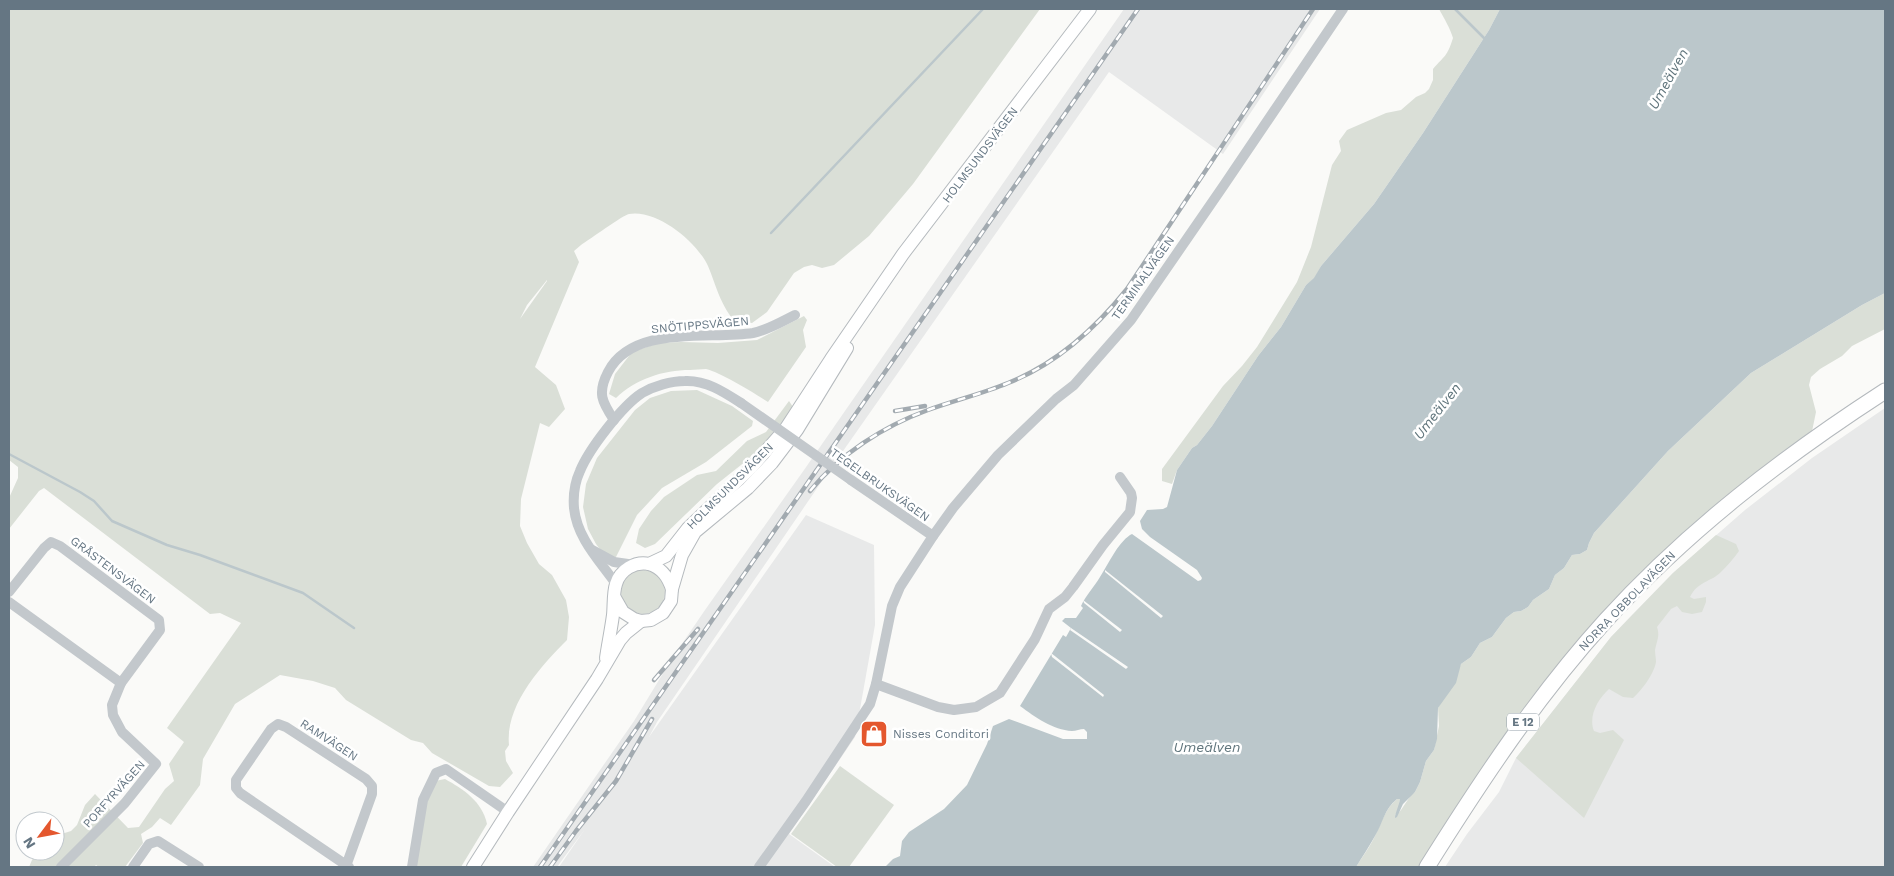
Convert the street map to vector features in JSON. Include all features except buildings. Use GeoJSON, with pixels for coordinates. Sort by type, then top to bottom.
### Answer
{"type":"FeatureCollection","features":[{"type":"Feature","properties":{"kind":"highway","name":"NORRA OBBOLAVÄGEN"},"geometry":{"type":"LineString","coordinates":[[1426,867],[1523,722],[1568,663],[1606,620],[1682,544],[1753,482],[1885,391]]}},
{"type":"Feature","properties":{"kind":"main road","name":"HOLMSUNDSVÄGEN"},"geometry":{"type":"LineString","coordinates":[[635,565],[648,564],[666,556],[688,528],[751,468],[786,428],[903,254],[1090,9]]}},
{"type":"Feature","properties":{"kind":"main road","name":"HOLMSUNDSVÄGEN"},"geometry":{"type":"LineString","coordinates":[[473,867],[626,633],[641,621],[651,620],[663,613],[671,601],[672,589],[682,555],[695,532],[748,488],[772,463],[797,430],[835,369],[870,301]]}},
{"type":"Feature","properties":{"kind":"main road"},"geometry":{"type":"LineString","coordinates":[[648,564],[657,567],[664,573],[672,589]]}},
{"type":"Feature","properties":{"kind":"main road"},"geometry":{"type":"LineString","coordinates":[[616,584],[624,571],[635,565]]}},
{"type":"Feature","properties":{"kind":"main road","name":"HOLMSUNDSVÄGEN"},"geometry":{"type":"LineString","coordinates":[[605,665],[616,584]]}},
{"type":"Feature","properties":{"kind":"main road"},"geometry":{"type":"LineString","coordinates":[[615,598],[623,612],[641,621]]}},
{"type":"Feature","properties":{"kind":"street","name":"TERMINALVÄGEN"},"geometry":{"type":"LineString","coordinates":[[933,536],[953,508],[998,455],[1056,399],[1074,385],[1131,320],[1343,9]]}},
{"type":"Feature","properties":{"kind":"street","name":"SNÖTIPPSVÄGEN"},"geometry":{"type":"LineString","coordinates":[[614,420],[602,399],[604,379],[612,365],[629,350],[640,344],[668,338],[754,333],[795,315]]}},
{"type":"Feature","properties":{"kind":"street","name":"TEGELBRUKSVÄGEN"},"geometry":{"type":"LineString","coordinates":[[616,584],[591,550],[576,521],[574,502],[576,483],[585,460],[622,410],[642,393],[670,382],[686,380],[704,383],[724,393],[933,536],[900,587],[892,606],[870,704],[759,867]]}},
{"type":"Feature","properties":{"kind":"street"},"geometry":{"type":"LineString","coordinates":[[876,684],[938,707],[954,710],[976,707],[1000,693],[1035,639],[1049,609],[1065,597],[1073,588],[1103,545],[1130,512],[1131,493],[1120,477]]}},
{"type":"Feature","properties":{"kind":"street","name":"GRÅSTENSVÄGEN"},"geometry":{"type":"LineString","coordinates":[[9,592],[44,548],[51,542],[60,546],[159,620],[160,630],[121,683]]}},
{"type":"Feature","properties":{"kind":"street"},"geometry":{"type":"LineString","coordinates":[[591,550],[614,562],[635,565]]}},
{"type":"Feature","properties":{"kind":"street"},"geometry":{"type":"LineString","coordinates":[[9,602],[121,683]]}},
{"type":"Feature","properties":{"kind":"street","name":"PORFYRVÄGEN"},"geometry":{"type":"LineString","coordinates":[[61,867],[125,803],[156,764],[117,725],[112,705],[121,683]]}},
{"type":"Feature","properties":{"kind":"street","name":"RAMVÄGEN"},"geometry":{"type":"LineString","coordinates":[[278,724],[286,726],[366,779],[372,786],[372,794],[347,866],[240,794],[236,788],[236,780],[271,728],[278,724]]}},
{"type":"Feature","properties":{"kind":"street"},"geometry":{"type":"LineString","coordinates":[[412,867],[423,800],[436,773],[446,769],[508,812]]}},
{"type":"Feature","properties":{"kind":"street"},"geometry":{"type":"LineString","coordinates":[[133,867],[149,844],[154,842],[162,842],[199,867]]}},
{"type":"Feature","properties":{"kind":"shaded area"},"geometry":{"type":"Polygon","coordinates":[[[9,9],[1040,9],[913,184],[869,236],[834,265],[822,268],[812,265],[794,273],[767,312],[752,323],[734,321],[722,301],[703,257],[675,229],[652,217],[640,214],[626,215],[574,251],[579,262],[535,367],[556,385],[565,409],[549,427],[540,423],[521,499],[520,526],[539,564],[552,575],[566,600],[569,617],[567,640],[536,674],[519,701],[509,730],[509,745],[505,751],[506,761],[513,773],[500,787],[489,786],[432,753],[423,743],[411,740],[346,700],[335,688],[313,681],[280,675],[235,704],[203,759],[200,785],[171,825],[160,818],[152,827],[141,834],[143,843],[125,867],[99,867],[96,865],[94,867],[29,867],[32,861],[65,861],[65,833],[71,831],[77,825],[85,805],[95,794],[128,828],[139,827],[165,789],[174,781],[169,764],[184,742],[167,728],[241,623],[220,613],[210,614],[44,488],[39,491],[9,529],[9,498],[18,478],[18,467],[9,460],[9,9]],[[547,280],[527,305],[520,319],[547,281],[547,280]]]}},
{"type":"Feature","properties":{"kind":"shaded area"},"geometry":{"type":"Polygon","coordinates":[[[1124,9],[1320,9],[1223,154],[1109,72],[822,481],[657,722],[649,737],[806,515],[874,545],[875,625],[855,737],[789,834],[835,867],[559,867],[585,829],[557,867],[533,867],[634,721],[673,657],[705,610],[1124,9]]]}},
{"type":"Feature","properties":{"kind":"shaded area"},"geometry":{"type":"Polygon","coordinates":[[[1439,9],[1500,9],[1489,30],[1423,133],[1374,204],[1321,266],[1315,278],[1306,285],[1281,327],[1258,356],[1212,426],[1197,445],[1192,448],[1177,470],[1172,484],[1162,481],[1162,469],[1223,386],[1257,347],[1297,282],[1311,247],[1332,165],[1341,151],[1339,141],[1347,130],[1386,113],[1401,110],[1429,89],[1433,80],[1433,69],[1447,52],[1453,38],[1439,9]]]}},
{"type":"Feature","properties":{"kind":"shaded area"},"geometry":{"type":"Polygon","coordinates":[[[1885,293],[1885,329],[1852,346],[1842,356],[1820,369],[1811,377],[1809,385],[1816,412],[1810,441],[1606,620],[1427,867],[1356,867],[1371,844],[1389,807],[1397,799],[1400,799],[1395,816],[1415,792],[1426,761],[1434,750],[1439,726],[1438,708],[1461,664],[1471,657],[1480,643],[1492,637],[1506,618],[1514,612],[1528,607],[1533,600],[1549,589],[1555,575],[1564,568],[1572,555],[1580,554],[1587,550],[1594,533],[1668,451],[1751,373],[1885,293]]]}},
{"type":"Feature","properties":{"kind":"shaded area"},"geometry":{"type":"Polygon","coordinates":[[[804,316],[807,320],[803,330],[806,347],[768,402],[729,379],[706,369],[680,370],[660,374],[641,381],[616,398],[609,394],[615,374],[632,352],[659,343],[718,343],[757,340],[804,316]]]}},
{"type":"Feature","properties":{"kind":"shaded area"},"geometry":{"type":"Polygon","coordinates":[[[697,390],[732,406],[753,421],[752,426],[706,462],[662,488],[637,515],[615,559],[602,552],[596,544],[588,529],[583,507],[586,484],[597,458],[635,410],[650,398],[671,391],[697,390]]]}},
{"type":"Feature","properties":{"kind":"shaded area"},"geometry":{"type":"Polygon","coordinates":[[[789,401],[793,407],[774,434],[746,461],[717,484],[655,544],[645,548],[636,543],[639,529],[651,511],[664,497],[697,475],[716,471],[747,441],[766,432],[789,401]]]}},
{"type":"Feature","properties":{"kind":"shaded area"},"geometry":{"type":"Polygon","coordinates":[[[1885,408],[1885,867],[1445,867],[1499,792],[1516,758],[1611,637],[1630,617],[1673,573],[1745,510],[1812,458],[1885,408]]]}},
{"type":"Feature","properties":{"kind":"shaded area"},"geometry":{"type":"Polygon","coordinates":[[[1716,535],[1736,544],[1739,551],[1721,572],[1693,592],[1690,597],[1694,599],[1706,597],[1702,612],[1692,614],[1682,612],[1677,606],[1671,609],[1657,627],[1656,662],[1653,672],[1644,686],[1633,698],[1623,697],[1609,689],[1595,708],[1592,720],[1594,731],[1600,733],[1613,730],[1624,740],[1584,818],[1516,758],[1611,637],[1673,573],[1716,535]]]}},
{"type":"Feature","properties":{"kind":"shaded area"},"geometry":{"type":"Polygon","coordinates":[[[643,570],[655,574],[661,580],[665,592],[661,604],[655,610],[643,614],[631,610],[625,604],[621,592],[625,580],[631,574],[643,570]]]}},
{"type":"Feature","properties":{"kind":"shaded area"},"geometry":{"type":"Polygon","coordinates":[[[840,766],[894,805],[849,867],[837,867],[791,834],[840,766]]]}},
{"type":"Feature","properties":{"kind":"shaded area"},"geometry":{"type":"Polygon","coordinates":[[[445,779],[476,802],[487,824],[461,867],[416,867],[425,805],[435,781],[445,779]]]}},
{"type":"Feature","properties":{"kind":"water","name":"Umeälven"},"geometry":{"type":"Polygon","coordinates":[[[1500,9],[1885,9],[1885,293],[1751,373],[1668,451],[1594,533],[1587,550],[1580,554],[1572,555],[1564,568],[1555,575],[1549,589],[1533,600],[1528,607],[1514,612],[1506,618],[1492,637],[1480,643],[1471,657],[1461,664],[1456,683],[1438,708],[1437,739],[1434,750],[1426,761],[1415,792],[1403,804],[1397,817],[1395,818],[1400,799],[1397,799],[1389,807],[1375,836],[1356,867],[885,867],[893,859],[900,856],[902,841],[909,832],[944,809],[967,785],[987,744],[993,726],[1009,719],[1063,739],[1087,739],[1087,732],[1084,729],[1072,731],[1051,726],[1020,706],[1063,635],[1066,637],[1071,628],[1062,621],[1065,618],[1076,618],[1083,608],[1081,606],[1085,598],[1125,539],[1132,534],[1198,581],[1201,580],[1202,578],[1197,570],[1150,537],[1142,529],[1140,521],[1147,510],[1167,507],[1177,470],[1192,448],[1197,445],[1212,426],[1258,356],[1281,327],[1306,285],[1314,278],[1321,266],[1374,204],[1423,133],[1489,30],[1500,9]]]}},
{"type":"Feature","properties":{"kind":"pier"},"geometry":{"type":"Polygon","coordinates":[[[1105,570],[1163,616],[1161,618],[1105,572],[1105,570]]]}},
{"type":"Feature","properties":{"kind":"pier"},"geometry":{"type":"Polygon","coordinates":[[[1083,600],[1122,630],[1120,632],[1084,603],[1083,600]]]}},
{"type":"Feature","properties":{"kind":"pier"},"geometry":{"type":"Polygon","coordinates":[[[1071,628],[1128,667],[1126,669],[1070,630],[1071,628]]]}},
{"type":"Feature","properties":{"kind":"pier"},"geometry":{"type":"Polygon","coordinates":[[[1051,653],[1104,695],[1103,697],[1052,657],[1051,653]]]}},
{"type":"Feature","properties":{"kind":"waterway"},"geometry":{"type":"LineString","coordinates":[[771,233],[983,9]]}},
{"type":"Feature","properties":{"kind":"waterway"},"geometry":{"type":"LineString","coordinates":[[1455,9],[1484,38]]}},
{"type":"Feature","properties":{"kind":"waterway"},"geometry":{"type":"LineString","coordinates":[[9,454],[94,501],[112,521],[167,545],[200,555],[303,593],[354,628]]}},
{"type":"Feature","properties":{"kind":"railway"},"geometry":{"type":"LineString","coordinates":[[540,867],[1138,9]]}},
{"type":"Feature","properties":{"kind":"railway"},"geometry":{"type":"LineString","coordinates":[[810,491],[849,453],[879,433],[928,410],[1026,375],[1074,344],[1102,318],[1127,289],[1313,9]]}},
{"type":"Feature","properties":{"kind":"railway"},"geometry":{"type":"LineString","coordinates":[[895,411],[925,406]]}},
{"type":"Feature","properties":{"kind":"railway"},"geometry":{"type":"LineString","coordinates":[[654,680],[698,629]]}},
{"type":"Feature","properties":{"kind":"railway"},"geometry":{"type":"LineString","coordinates":[[550,867],[616,781],[652,719]]}},
{"type":"Feature","properties":{"kind":"place","name":"Nisses Conditori"},"geometry":{"type":"Point","coordinates":[874,734]}}]}
